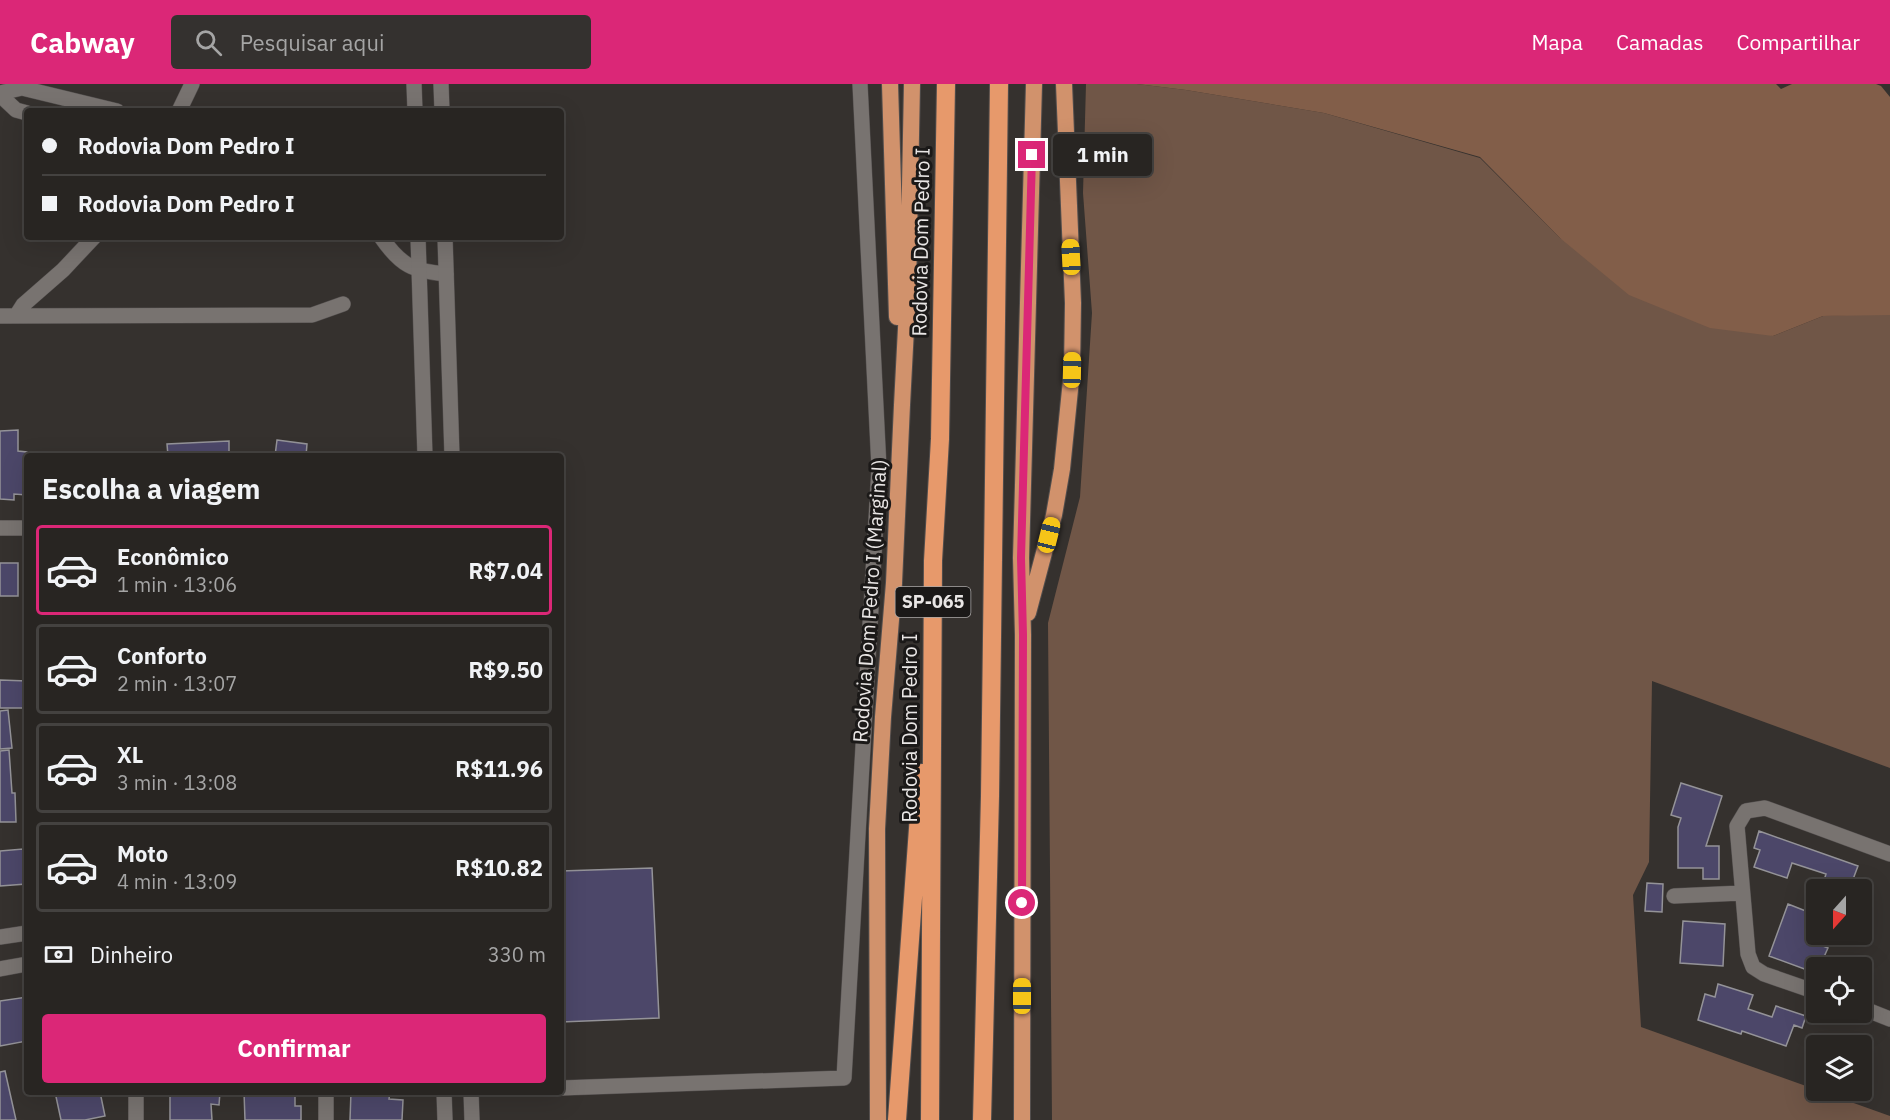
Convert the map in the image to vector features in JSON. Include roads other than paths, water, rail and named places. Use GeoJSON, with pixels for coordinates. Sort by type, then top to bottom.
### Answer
{"type":"FeatureCollection","features":[{"type":"Feature","properties":{"kind":"highway"},"geometry":{"type":"LineString","coordinates":[[890,84],[895,274],[902,405]]}},
{"type":"Feature","properties":{"kind":"highway","name":"Rodovia Dom Pedro I (Marginal)"},"geometry":{"type":"LineString","coordinates":[[878,1120],[877,829],[894,583],[908,290],[912,84]]}},
{"type":"Feature","properties":{"kind":"highway","name":"Rodovia Dom Pedro I"},"geometry":{"type":"LineString","coordinates":[[930,1120],[933,561],[940,439],[946,84]]}},
{"type":"Feature","properties":{"kind":"highway","name":"SP-065"},"geometry":{"type":"LineString","coordinates":[[982,1120],[990,796],[999,84]]}},
{"type":"Feature","properties":{"kind":"highway"},"geometry":{"type":"LineString","coordinates":[[1022,1120],[1021,712],[1023,635],[1021,558],[1034,84]]}},
{"type":"Feature","properties":{"kind":"highway"},"geometry":{"type":"LineString","coordinates":[[1023,635],[1054,515],[1062,469],[1072,370],[1073,303],[1064,84]]}},
{"type":"Feature","properties":{"kind":"highway"},"geometry":{"type":"LineString","coordinates":[[897,1120],[933,622]]}},
{"type":"Feature","properties":{"kind":"highway"},"geometry":{"type":"LineString","coordinates":[[984,989],[995,1120]]}},
{"type":"Feature","properties":{"kind":"street"},"geometry":{"type":"LineString","coordinates":[[0,93],[5,84]]}},
{"type":"Feature","properties":{"kind":"street"},"geometry":{"type":"LineString","coordinates":[[180,108],[192,84]]}},
{"type":"Feature","properties":{"kind":"street"},"geometry":{"type":"LineString","coordinates":[[414,84],[415,108]]}},
{"type":"Feature","properties":{"kind":"street"},"geometry":{"type":"LineString","coordinates":[[441,84],[442,108]]}},
{"type":"Feature","properties":{"kind":"street"},"geometry":{"type":"LineString","coordinates":[[564,1088],[844,1078],[879,468],[860,84]]}},
{"type":"Feature","properties":{"kind":"street"},"geometry":{"type":"LineString","coordinates":[[0,93],[22,88],[105,108]]}},
{"type":"Feature","properties":{"kind":"street"},"geometry":{"type":"LineString","coordinates":[[0,93],[16,110],[24,112]]}},
{"type":"Feature","properties":{"kind":"street"},"geometry":{"type":"LineString","coordinates":[[8,316],[63,270],[91,240]]}},
{"type":"Feature","properties":{"kind":"street"},"geometry":{"type":"LineString","coordinates":[[383,240],[397,257],[419,272],[446,274]]}},
{"type":"Feature","properties":{"kind":"street"},"geometry":{"type":"LineString","coordinates":[[418,240],[425,453]]}},
{"type":"Feature","properties":{"kind":"street"},"geometry":{"type":"LineString","coordinates":[[445,240],[452,453]]}},
{"type":"Feature","properties":{"kind":"street"},"geometry":{"type":"LineString","coordinates":[[8,316],[312,315],[343,304]]}},
{"type":"Feature","properties":{"kind":"street"},"geometry":{"type":"LineString","coordinates":[[0,528],[24,528]]}},
{"type":"Feature","properties":{"kind":"street"},"geometry":{"type":"LineString","coordinates":[[1806,989],[1764,974],[1753,966],[1748,954],[1737,826],[1746,811],[1765,808],[1890,854]]}},
{"type":"Feature","properties":{"kind":"street"},"geometry":{"type":"LineString","coordinates":[[1674,896],[1742,893]]}},
{"type":"Feature","properties":{"kind":"street"},"geometry":{"type":"LineString","coordinates":[[0,937],[24,933]]}},
{"type":"Feature","properties":{"kind":"street"},"geometry":{"type":"LineString","coordinates":[[0,969],[24,965]]}},
{"type":"Feature","properties":{"kind":"street"},"geometry":{"type":"LineString","coordinates":[[1872,1012],[1890,1019]]}},
{"type":"Feature","properties":{"kind":"street"},"geometry":{"type":"LineString","coordinates":[[136,1095],[136,1120]]}},
{"type":"Feature","properties":{"kind":"street"},"geometry":{"type":"LineString","coordinates":[[326,1095],[326,1120]]}},
{"type":"Feature","properties":{"kind":"street"},"geometry":{"type":"LineString","coordinates":[[444,1095],[445,1120]]}},
{"type":"Feature","properties":{"kind":"street"},"geometry":{"type":"LineString","coordinates":[[471,1095],[472,1120]]}}]}
